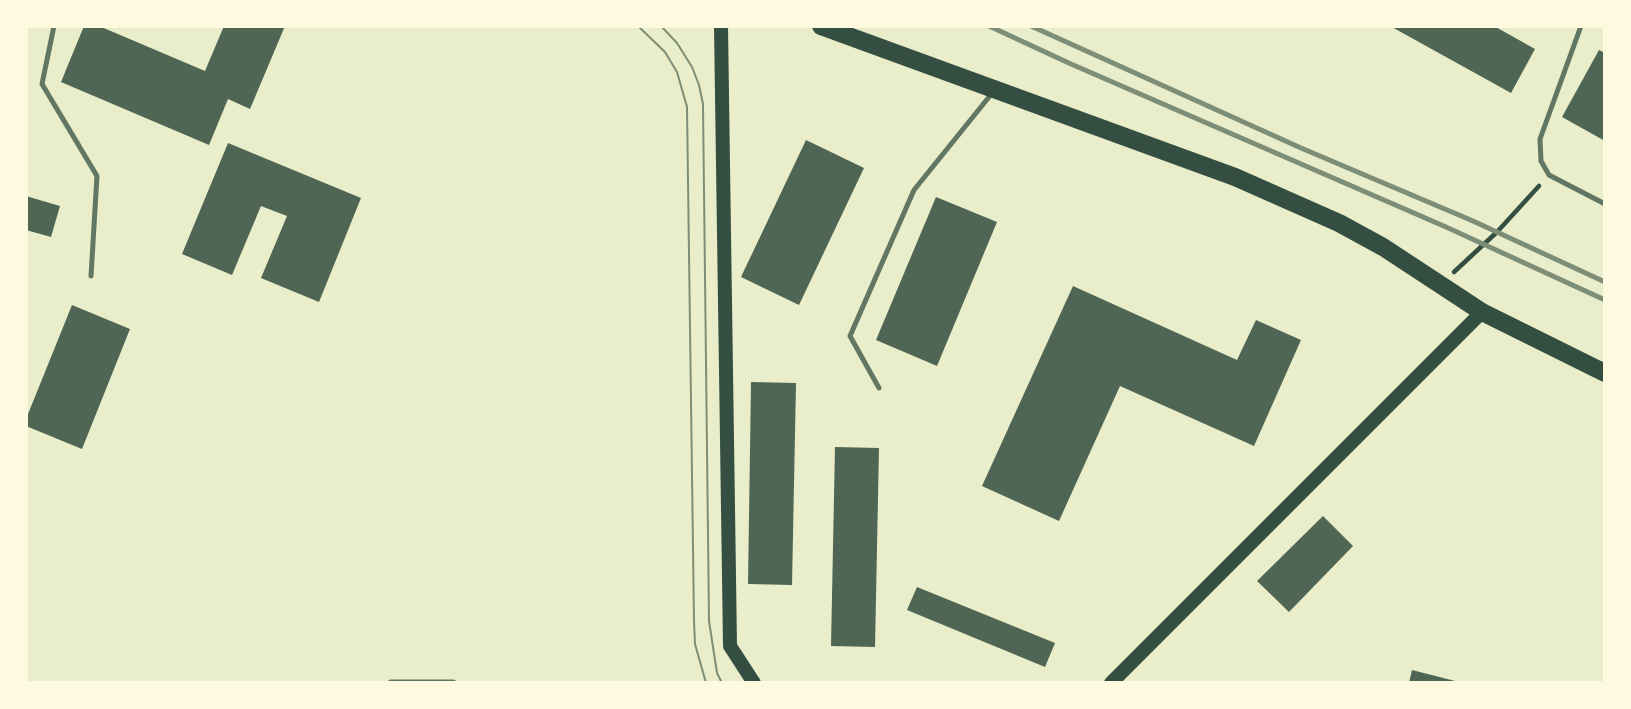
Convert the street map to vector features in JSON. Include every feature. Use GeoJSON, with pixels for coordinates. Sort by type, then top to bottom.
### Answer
{"type":"FeatureCollection","features":[{"type":"Feature","properties":{"kind":"main road"},"geometry":{"type":"LineString","coordinates":[[721,26],[730,646],[754,683]]}},
{"type":"Feature","properties":{"kind":"main road"},"geometry":{"type":"LineString","coordinates":[[821,26],[1258,187],[1350,229],[1383,247],[1482,312],[1605,373]]}},
{"type":"Feature","properties":{"kind":"main road"},"geometry":{"type":"LineString","coordinates":[[1111,683],[1482,312]]}},
{"type":"Feature","properties":{"kind":"street"},"geometry":{"type":"LineString","coordinates":[[391,683],[453,683]]}},
{"type":"Feature","properties":{"kind":"lane"},"geometry":{"type":"LineString","coordinates":[[54,26],[42,84],[97,176],[96,228],[91,275]]}},
{"type":"Feature","properties":{"kind":"lane"},"geometry":{"type":"LineString","coordinates":[[1581,26],[1540,139],[1541,161],[1549,175],[1605,204]]}},
{"type":"Feature","properties":{"kind":"lane"},"geometry":{"type":"LineString","coordinates":[[879,388],[850,336],[914,190],[995,89]]}},
{"type":"Feature","properties":{"kind":"path"},"geometry":{"type":"LineString","coordinates":[[1440,285],[1497,232],[1549,175]]}},
{"type":"Feature","properties":{"kind":"building"},"geometry":{"type":"Polygon","coordinates":[[[84,26],[99,26],[205,71],[224,26],[285,26],[250,109],[228,99],[209,145],[61,82],[84,26]]]}},
{"type":"Feature","properties":{"kind":"building"},"geometry":{"type":"Polygon","coordinates":[[[1390,26],[1494,26],[1535,49],[1511,93],[1390,26]]]}},
{"type":"Feature","properties":{"kind":"building"},"geometry":{"type":"Polygon","coordinates":[[[1599,50],[1605,53],[1605,141],[1562,117],[1599,50]]]}},
{"type":"Feature","properties":{"kind":"building"},"geometry":{"type":"Polygon","coordinates":[[[806,140],[864,168],[799,305],[741,277],[806,140]]]}},
{"type":"Feature","properties":{"kind":"building"},"geometry":{"type":"Polygon","coordinates":[[[228,143],[361,198],[319,302],[261,278],[287,216],[261,206],[232,275],[182,254],[228,143]]]}},
{"type":"Feature","properties":{"kind":"building"},"geometry":{"type":"Polygon","coordinates":[[[26,196],[60,206],[51,237],[26,230],[26,196]]]}},
{"type":"Feature","properties":{"kind":"building"},"geometry":{"type":"Polygon","coordinates":[[[936,197],[997,222],[937,366],[876,340],[936,197]]]}},
{"type":"Feature","properties":{"kind":"building"},"geometry":{"type":"Polygon","coordinates":[[[1073,286],[1237,360],[1256,320],[1301,340],[1254,446],[1120,386],[1059,521],[982,486],[1073,286]]]}},
{"type":"Feature","properties":{"kind":"building"},"geometry":{"type":"Polygon","coordinates":[[[72,305],[130,329],[82,449],[26,426],[26,419],[72,305]]]}},
{"type":"Feature","properties":{"kind":"building"},"geometry":{"type":"Polygon","coordinates":[[[751,382],[796,383],[792,585],[748,584],[751,382]]]}},
{"type":"Feature","properties":{"kind":"building"},"geometry":{"type":"Polygon","coordinates":[[[835,447],[879,448],[875,647],[831,646],[835,447]]]}},
{"type":"Feature","properties":{"kind":"building"},"geometry":{"type":"Polygon","coordinates":[[[1323,516],[1353,546],[1289,612],[1257,581],[1323,516]]]}},
{"type":"Feature","properties":{"kind":"building"},"geometry":{"type":"Polygon","coordinates":[[[917,587],[1055,643],[1045,667],[907,610],[917,587]]]}},
{"type":"Feature","properties":{"kind":"building"},"geometry":{"type":"Polygon","coordinates":[[[1412,670],[1459,682],[1459,683],[1409,683],[1412,670]]]}},
{"type":"Feature","properties":{"kind":"tram line"},"geometry":{"type":"LineString","coordinates":[[638,26],[665,52],[677,72],[687,107],[694,621],[695,644],[706,683]]}},
{"type":"Feature","properties":{"kind":"tram line"},"geometry":{"type":"LineString","coordinates":[[661,26],[677,43],[692,67],[703,104],[709,621],[717,673],[722,683]]}},
{"type":"Feature","properties":{"kind":"railway"},"geometry":{"type":"LineString","coordinates":[[989,26],[1605,300]]}},
{"type":"Feature","properties":{"kind":"railway"},"geometry":{"type":"LineString","coordinates":[[1031,26],[1605,282]]}}]}
